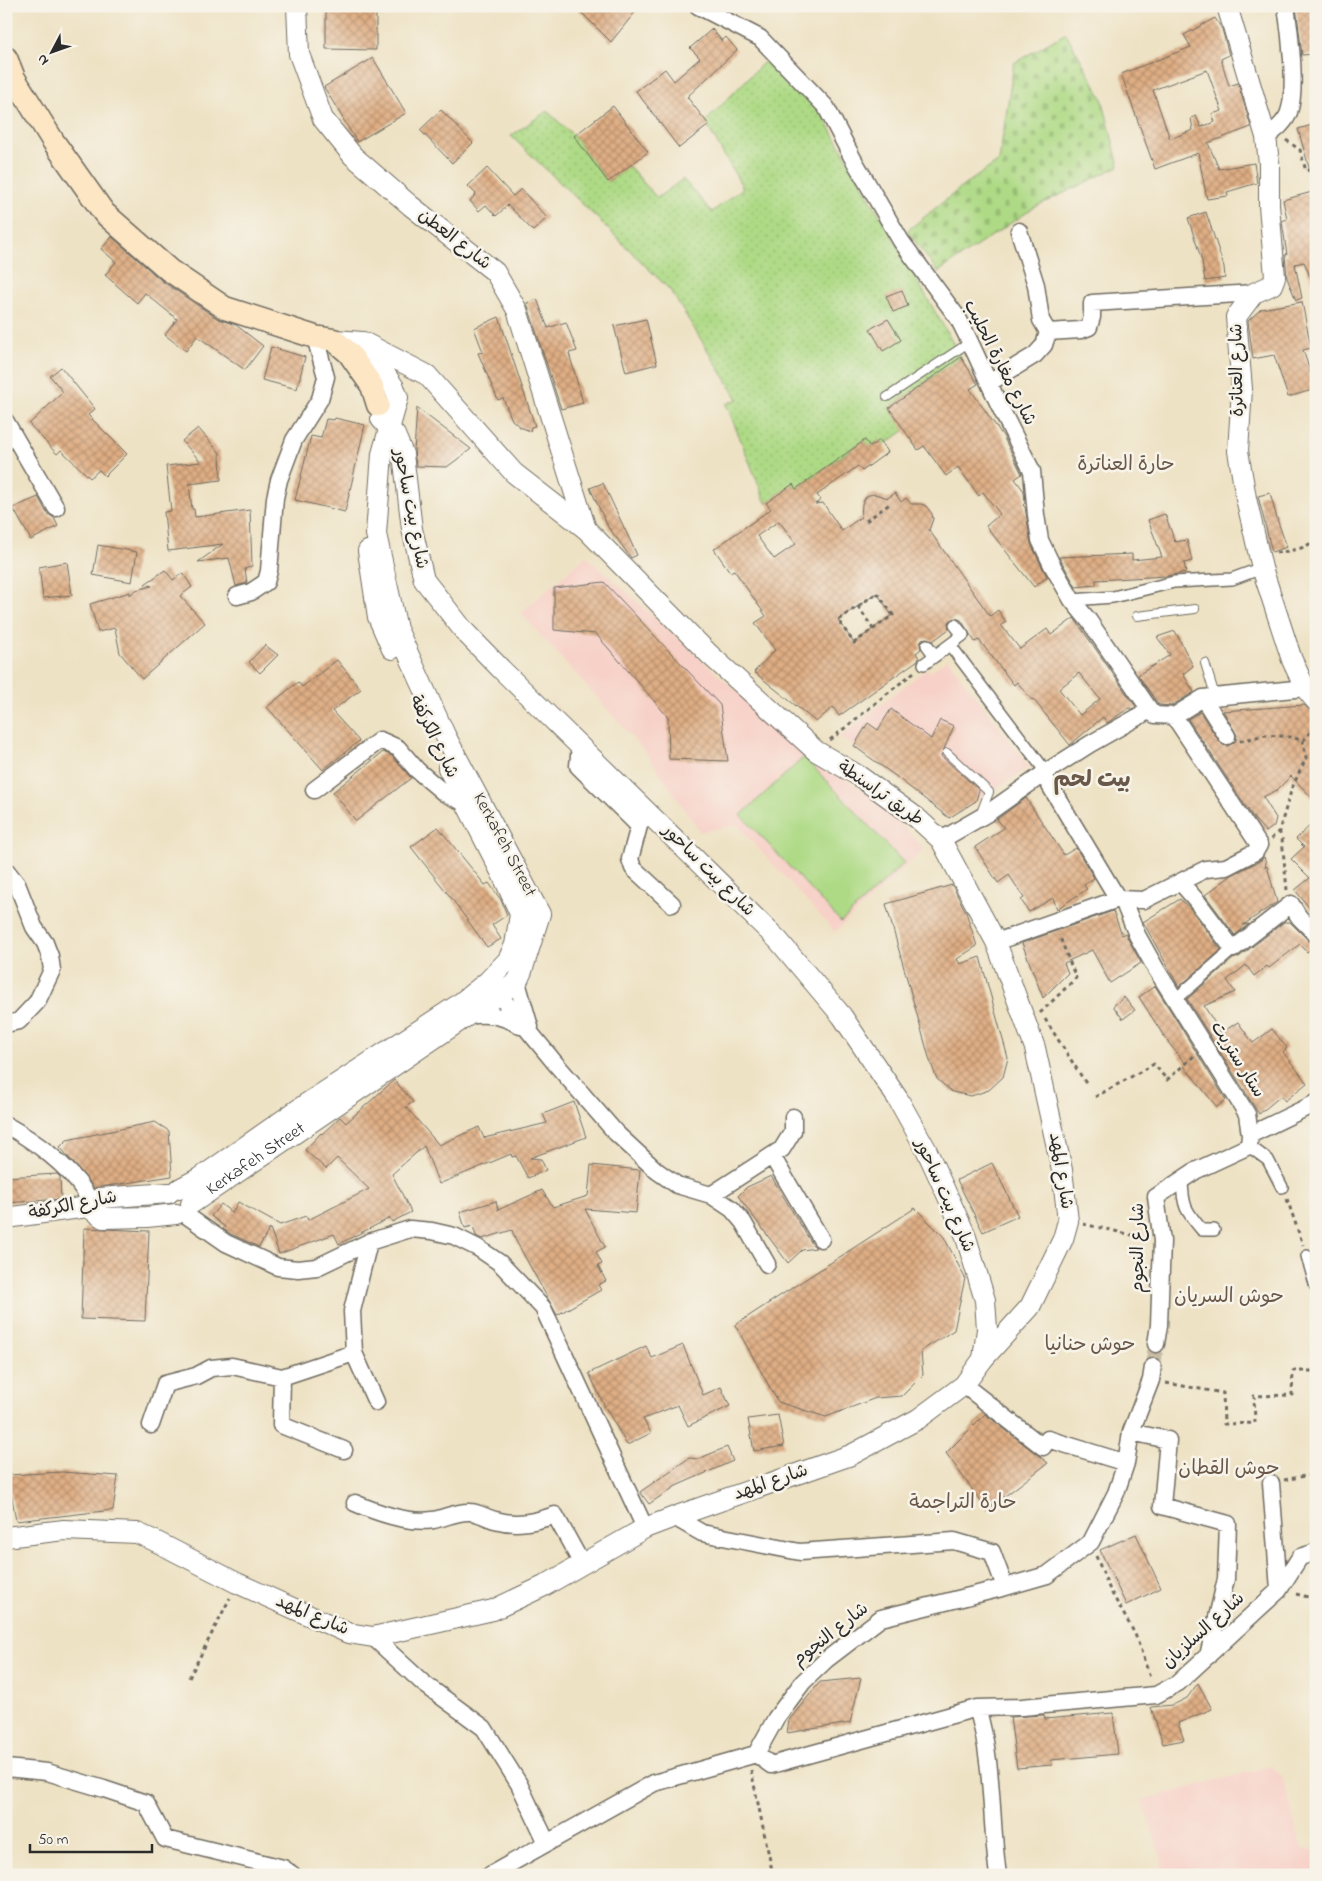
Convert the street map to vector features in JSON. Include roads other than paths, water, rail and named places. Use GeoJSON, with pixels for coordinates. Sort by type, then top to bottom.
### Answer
{"type":"FeatureCollection","features":[{"type":"Feature","properties":{"kind":"main road"},"geometry":{"type":"LineString","coordinates":[[9,71],[52,141],[104,213],[169,270],[225,308],[324,338],[349,353],[372,386],[383,418]]}},
{"type":"Feature","properties":{"kind":"street","name":"شارع العطن"},"geometry":{"type":"LineString","coordinates":[[297,6],[298,54],[323,119],[353,156],[410,206],[494,272],[517,310],[586,529]]}},
{"type":"Feature","properties":{"kind":"street","name":"شارع مغارة الحليب"},"geometry":{"type":"LineString","coordinates":[[698,6],[760,38],[826,107],[852,157],[901,241],[958,318],[970,342],[1032,471],[1040,540],[1052,565],[1072,600],[1089,621],[1150,710]]}},
{"type":"Feature","properties":{"kind":"street"},"geometry":{"type":"LineString","coordinates":[[1270,134],[1289,114],[1291,102],[1292,78],[1286,6]]}},
{"type":"Feature","properties":{"kind":"street","name":"شارع العناترة"},"geometry":{"type":"LineString","coordinates":[[1229,11],[1270,134],[1269,205],[1275,277],[1272,286],[1254,293],[1236,317],[1242,388],[1238,451],[1261,562],[1292,660],[1311,694]]}},
{"type":"Feature","properties":{"kind":"street"},"geometry":{"type":"LineString","coordinates":[[989,383],[1035,355],[1044,345],[1048,332],[1041,320],[1036,286],[1019,231]]}},
{"type":"Feature","properties":{"kind":"street"},"geometry":{"type":"LineString","coordinates":[[1048,332],[1081,330],[1089,327],[1092,317],[1092,303],[1254,293]]}},
{"type":"Feature","properties":{"kind":"street"},"geometry":{"type":"LineString","coordinates":[[236,596],[251,592],[266,582],[269,571],[275,498],[279,480],[294,440],[320,399],[326,377],[324,338],[363,342],[427,375]]}},
{"type":"Feature","properties":{"kind":"street"},"geometry":{"type":"LineString","coordinates":[[363,342],[394,386],[398,398],[383,418]]}},
{"type":"Feature","properties":{"kind":"street"},"geometry":{"type":"LineString","coordinates":[[383,418],[380,390],[385,381],[404,374],[427,375]]}},
{"type":"Feature","properties":{"kind":"street","name":"طريق تراسنطة"},"geometry":{"type":"LineString","coordinates":[[427,375],[514,473],[586,529],[709,654],[816,751],[859,776],[917,818],[941,840]]}},
{"type":"Feature","properties":{"kind":"street","name":"شارع بيت ساحور"},"geometry":{"type":"LineString","coordinates":[[383,418],[395,435],[403,454],[412,529],[424,580],[465,632],[778,940],[842,1016],[898,1100],[926,1149],[965,1234],[985,1300],[987,1329],[983,1359]]}},
{"type":"Feature","properties":{"kind":"street","name":"شارع الكركفة"},"geometry":{"type":"LineString","coordinates":[[180,1202],[204,1176],[306,1104],[458,1005],[493,988],[515,945],[520,914],[472,800],[413,697],[378,617],[366,533],[366,483],[371,444],[383,418]]}},
{"type":"Feature","properties":{"kind":"street"},"geometry":{"type":"LineString","coordinates":[[6,422],[56,508]]}},
{"type":"Feature","properties":{"kind":"street"},"geometry":{"type":"LineString","coordinates":[[1072,600],[1112,598],[1174,582],[1232,579],[1261,562]]}},
{"type":"Feature","properties":{"kind":"street"},"geometry":{"type":"LineString","coordinates":[[924,664],[963,635],[955,624]]}},
{"type":"Feature","properties":{"kind":"street"},"geometry":{"type":"LineString","coordinates":[[927,645],[935,656]]}},
{"type":"Feature","properties":{"kind":"street"},"geometry":{"type":"LineString","coordinates":[[950,645],[1046,772]]}},
{"type":"Feature","properties":{"kind":"street"},"geometry":{"type":"LineString","coordinates":[[941,840],[988,813],[1090,744],[1150,710],[1155,715],[1174,716],[1209,697],[1311,694]]}},
{"type":"Feature","properties":{"kind":"street"},"geometry":{"type":"LineString","coordinates":[[1209,697],[1234,739]]}},
{"type":"Feature","properties":{"kind":"street"},"geometry":{"type":"LineString","coordinates":[[996,942],[1118,898],[1144,900],[1206,869],[1226,866],[1255,852],[1259,845],[1174,716]]}},
{"type":"Feature","properties":{"kind":"street"},"geometry":{"type":"LineString","coordinates":[[314,790],[380,740],[398,748],[417,770],[444,793],[472,800]]}},
{"type":"Feature","properties":{"kind":"street"},"geometry":{"type":"LineString","coordinates":[[580,746],[578,766],[639,826],[630,859],[633,868],[672,904]]}},
{"type":"Feature","properties":{"kind":"street","name":"ستار ستريت"},"geometry":{"type":"LineString","coordinates":[[1046,772],[1046,779],[1118,898],[1124,903],[1137,935],[1156,969],[1247,1114],[1250,1141]]}},
{"type":"Feature","properties":{"kind":"street","name":"Kerkafeh Street"},"geometry":{"type":"LineString","coordinates":[[180,1202],[468,1016],[493,988],[516,982],[529,951],[540,914],[472,800]]}},
{"type":"Feature","properties":{"kind":"street","name":"شارع المهد"},"geometry":{"type":"LineString","coordinates":[[6,1537],[64,1530],[137,1533],[237,1583],[348,1633],[374,1637],[493,1610],[544,1586],[645,1528],[851,1454],[918,1419],[964,1385],[983,1359],[1030,1307],[1063,1239],[1068,1221],[1062,1170],[1035,1048],[996,942],[941,840]]}},
{"type":"Feature","properties":{"kind":"street"},"geometry":{"type":"LineString","coordinates":[[6,870],[17,884],[34,927],[45,943],[50,956],[52,970],[37,1002],[19,1021],[6,1024]]}},
{"type":"Feature","properties":{"kind":"street"},"geometry":{"type":"LineString","coordinates":[[1181,883],[1233,949]]}},
{"type":"Feature","properties":{"kind":"street"},"geometry":{"type":"LineString","coordinates":[[1176,999],[1233,949],[1291,904],[1299,917],[1316,934]]}},
{"type":"Feature","properties":{"kind":"street"},"geometry":{"type":"LineString","coordinates":[[516,982],[532,1034]]}},
{"type":"Feature","properties":{"kind":"street"},"geometry":{"type":"LineString","coordinates":[[493,988],[579,1091],[638,1154],[678,1185],[711,1195],[732,1209],[743,1222],[767,1264]]}},
{"type":"Feature","properties":{"kind":"street"},"geometry":{"type":"LineString","coordinates":[[468,1016],[481,1014],[498,1016],[515,1022],[532,1034]]}},
{"type":"Feature","properties":{"kind":"street","name":"شارع النجوم"},"geometry":{"type":"LineString","coordinates":[[1156,1344],[1162,1241],[1156,1197],[1195,1171],[1316,1103]]}},
{"type":"Feature","properties":{"kind":"street"},"geometry":{"type":"LineString","coordinates":[[711,1195],[782,1149],[793,1131],[793,1117]]}},
{"type":"Feature","properties":{"kind":"street"},"geometry":{"type":"LineString","coordinates":[[6,1125],[44,1149],[86,1193],[88,1207],[104,1218],[147,1217],[180,1202],[226,1243],[278,1267],[298,1269],[317,1267],[369,1242],[410,1229],[454,1236],[478,1248],[500,1263],[543,1308],[645,1528]]}},
{"type":"Feature","properties":{"kind":"street"},"geometry":{"type":"LineString","coordinates":[[1250,1141],[1268,1160],[1282,1187]]}},
{"type":"Feature","properties":{"kind":"street"},"geometry":{"type":"LineString","coordinates":[[772,1156],[821,1239]]}},
{"type":"Feature","properties":{"kind":"street"},"geometry":{"type":"LineString","coordinates":[[1182,1180],[1183,1204],[1202,1230],[1214,1230]]}},
{"type":"Feature","properties":{"kind":"street","name":"شارع الكركفة"},"geometry":{"type":"LineString","coordinates":[[6,1218],[88,1207]]}},
{"type":"Feature","properties":{"kind":"street"},"geometry":{"type":"LineString","coordinates":[[369,1242],[352,1311],[354,1353],[376,1402]]}},
{"type":"Feature","properties":{"kind":"street"},"geometry":{"type":"LineString","coordinates":[[1307,1256],[1316,1287]]}},
{"type":"Feature","properties":{"kind":"street"},"geometry":{"type":"LineString","coordinates":[[151,1425],[165,1384],[196,1376],[211,1368],[232,1366],[282,1377],[354,1353]]}},
{"type":"Feature","properties":{"kind":"street","name":"شارع النجوم"},"geometry":{"type":"LineString","coordinates":[[752,1754],[802,1682],[826,1660],[881,1618],[1047,1575],[1090,1542],[1116,1493],[1126,1463],[1131,1432],[1152,1374]]}},
{"type":"Feature","properties":{"kind":"street"},"geometry":{"type":"LineString","coordinates":[[282,1377],[281,1425],[344,1450]]}},
{"type":"Feature","properties":{"kind":"street"},"geometry":{"type":"LineString","coordinates":[[964,1385],[1043,1447],[1048,1439],[1126,1463]]}},
{"type":"Feature","properties":{"kind":"street"},"geometry":{"type":"LineString","coordinates":[[1131,1432],[1168,1440],[1162,1506],[1228,1524],[1226,1579],[1208,1656]]}},
{"type":"Feature","properties":{"kind":"street"},"geometry":{"type":"LineString","coordinates":[[1271,1483],[1280,1590]]}},
{"type":"Feature","properties":{"kind":"street"},"geometry":{"type":"LineString","coordinates":[[355,1503],[371,1510],[406,1519],[432,1520],[470,1512],[500,1521],[515,1523],[532,1522],[555,1515],[582,1564]]}},
{"type":"Feature","properties":{"kind":"street"},"geometry":{"type":"LineString","coordinates":[[674,1517],[702,1533],[800,1552],[954,1541],[992,1552],[1006,1587]]}},
{"type":"Feature","properties":{"kind":"street","name":"شارع السلزيان"},"geometry":{"type":"LineString","coordinates":[[752,1754],[771,1765],[977,1708],[1022,1707],[1156,1695],[1178,1684],[1280,1590],[1300,1557],[1316,1552]]}},
{"type":"Feature","properties":{"kind":"street"},"geometry":{"type":"LineString","coordinates":[[374,1637],[423,1683],[484,1728],[519,1784],[547,1843]]}},
{"type":"Feature","properties":{"kind":"street"},"geometry":{"type":"LineString","coordinates":[[977,1708],[985,1733],[991,1780],[998,1875]]}},
{"type":"Feature","properties":{"kind":"street"},"geometry":{"type":"LineString","coordinates":[[490,1875],[654,1782],[752,1754]]}},
{"type":"Feature","properties":{"kind":"street"},"geometry":{"type":"LineString","coordinates":[[6,1768],[47,1772],[146,1803],[165,1839],[283,1868],[293,1875]]}},
{"type":"Feature","properties":{"kind":"lane"},"geometry":{"type":"LineString","coordinates":[[887,397],[970,342]]}},
{"type":"Feature","properties":{"kind":"lane"},"geometry":{"type":"LineString","coordinates":[[1138,616],[1196,609]]}},
{"type":"Feature","properties":{"kind":"lane"},"geometry":{"type":"LineString","coordinates":[[1204,664],[1209,697]]}},
{"type":"Feature","properties":{"kind":"lane"},"geometry":{"type":"LineString","coordinates":[[947,753],[989,792],[980,817]]}},
{"type":"Feature","properties":{"kind":"tunnel"},"geometry":{"type":"LineString","coordinates":[[1153,1367],[1156,1344]]}},
{"type":"Feature","properties":{"kind":"district","name":"حارة العناترة"},"geometry":{"type":"Point","coordinates":[1126,465]}},
{"type":"Feature","properties":{"kind":"district","name":"بيت لحم"},"geometry":{"type":"Point","coordinates":[1092,781]}},
{"type":"Feature","properties":{"kind":"district","name":"حوش السريان"},"geometry":{"type":"Point","coordinates":[1229,1297]}},
{"type":"Feature","properties":{"kind":"district","name":"حوش حنانيا"},"geometry":{"type":"Point","coordinates":[1090,1345]}},
{"type":"Feature","properties":{"kind":"district","name":"حوش القطان"},"geometry":{"type":"Point","coordinates":[1229,1469]}},
{"type":"Feature","properties":{"kind":"district","name":"حارة التراجمة"},"geometry":{"type":"Point","coordinates":[963,1503]}}]}
